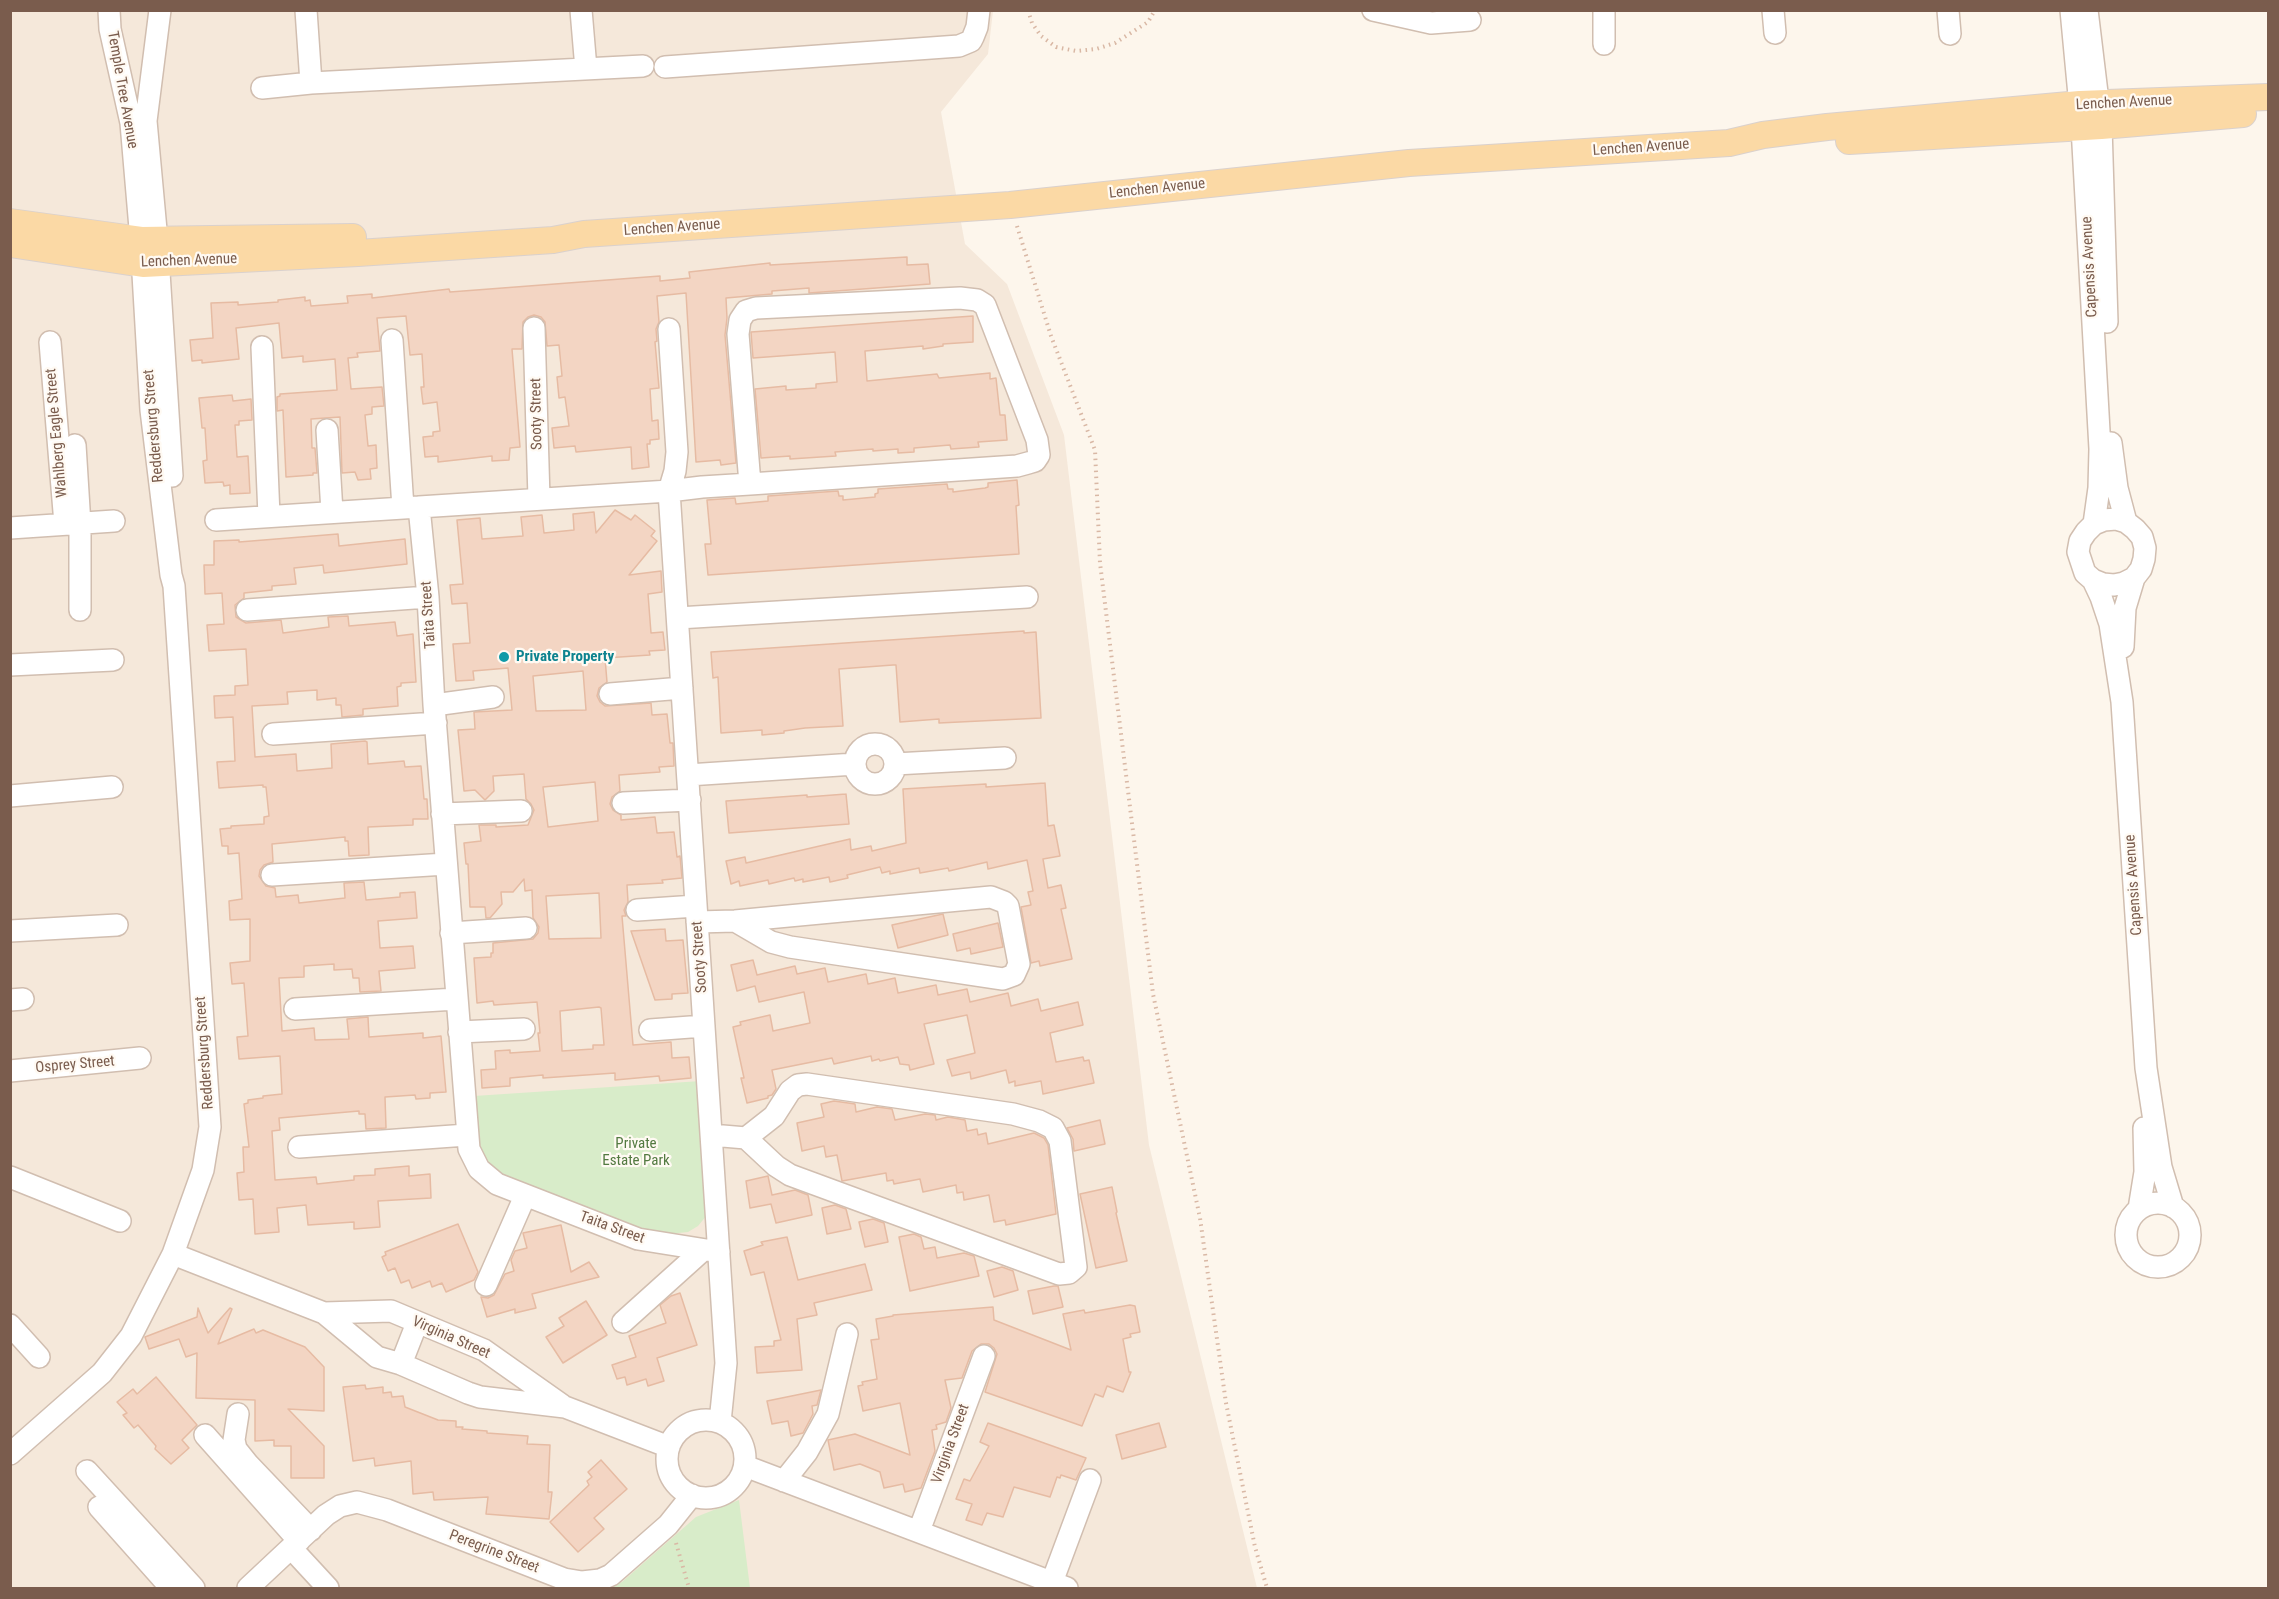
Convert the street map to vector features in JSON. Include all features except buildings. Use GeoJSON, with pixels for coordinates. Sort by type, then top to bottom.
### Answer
{"type":"FeatureCollection","features":[{"type":"Feature","properties":{"kind":"main road","name":"Lenchen Avenue"},"geometry":{"type":"LineString","coordinates":[[2090,115],[2268,97]]}},
{"type":"Feature","properties":{"kind":"main road","name":"Lenchen Avenue"},"geometry":{"type":"LineString","coordinates":[[10,244],[150,252],[499,244],[553,240],[584,234],[1010,205],[1409,163],[1729,143],[1763,135],[1827,127],[2090,115],[2268,114]]}},
{"type":"Feature","properties":{"kind":"main road","name":"Lenchen Avenue"},"geometry":{"type":"LineString","coordinates":[[10,222],[150,252]]}},
{"type":"Feature","properties":{"kind":"street","name":"Temple Tree Avenue"},"geometry":{"type":"LineString","coordinates":[[109,10],[110,29],[131,123],[150,252]]}},
{"type":"Feature","properties":{"kind":"street","name":"Temple Tree Avenue"},"geometry":{"type":"LineString","coordinates":[[150,252],[146,121],[160,10]]}},
{"type":"Feature","properties":{"kind":"street"},"geometry":{"type":"LineString","coordinates":[[306,10],[312,82]]}},
{"type":"Feature","properties":{"kind":"street"},"geometry":{"type":"LineString","coordinates":[[581,10],[586,69]]}},
{"type":"Feature","properties":{"kind":"street"},"geometry":{"type":"LineString","coordinates":[[665,67],[959,46],[971,41],[977,27],[979,10]]}},
{"type":"Feature","properties":{"kind":"street"},"geometry":{"type":"LineString","coordinates":[[1373,10],[1470,20]]}},
{"type":"Feature","properties":{"kind":"street"},"geometry":{"type":"LineString","coordinates":[[1604,10],[1604,44]]}},
{"type":"Feature","properties":{"kind":"street"},"geometry":{"type":"LineString","coordinates":[[1773,10],[1775,33]]}},
{"type":"Feature","properties":{"kind":"street"},"geometry":{"type":"LineString","coordinates":[[1948,10],[1950,34]]}},
{"type":"Feature","properties":{"kind":"street","name":"Capensis Avenue"},"geometry":{"type":"LineString","coordinates":[[2072,10],[2090,115],[2111,439],[2117,488],[2126,522]]}},
{"type":"Feature","properties":{"kind":"street","name":"Capensis Avenue"},"geometry":{"type":"LineString","coordinates":[[2087,10],[2100,448],[2099,488],[2094,524]]}},
{"type":"Feature","properties":{"kind":"street"},"geometry":{"type":"LineString","coordinates":[[262,88],[312,82],[643,66]]}},
{"type":"Feature","properties":{"kind":"street","name":"Reddersburg Street"},"geometry":{"type":"LineString","coordinates":[[10,1454],[111,1362],[131,1336],[173,1254],[203,1170],[210,1127],[174,586],[151,410],[150,252]]}},
{"type":"Feature","properties":{"kind":"street"},"geometry":{"type":"LineString","coordinates":[[216,520],[669,491],[1017,466],[1035,461],[1039,455],[1037,440],[985,305],[977,300],[960,298],[756,308],[743,313],[738,334],[750,484]]}},
{"type":"Feature","properties":{"kind":"street","name":"Sooty Street"},"geometry":{"type":"LineString","coordinates":[[534,328],[539,499]]}},
{"type":"Feature","properties":{"kind":"street","name":"Sooty Street"},"geometry":{"type":"LineString","coordinates":[[669,329],[676,452],[675,471],[669,491],[711,1135],[711,1251],[727,1372],[720,1422]]}},
{"type":"Feature","properties":{"kind":"street"},"geometry":{"type":"LineString","coordinates":[[392,340],[411,507]]}},
{"type":"Feature","properties":{"kind":"street","name":"Wahlberg Eagle Street"},"geometry":{"type":"LineString","coordinates":[[50,342],[73,524],[80,610]]}},
{"type":"Feature","properties":{"kind":"street"},"geometry":{"type":"LineString","coordinates":[[262,347],[269,516]]}},
{"type":"Feature","properties":{"kind":"street"},"geometry":{"type":"LineString","coordinates":[[327,430],[332,512]]}},
{"type":"Feature","properties":{"kind":"street","name":"Wahlberg Eagle Street"},"geometry":{"type":"LineString","coordinates":[[73,524],[75,445]]}},
{"type":"Feature","properties":{"kind":"street","name":"Taita Street"},"geometry":{"type":"LineString","coordinates":[[411,507],[428,597],[442,814],[466,1135],[469,1149],[487,1178],[525,1196],[638,1239],[711,1251]]}},
{"type":"Feature","properties":{"kind":"street"},"geometry":{"type":"LineString","coordinates":[[2116,519],[2126,522],[2142,537],[2145,548],[2144,559],[2141,569],[2134,578],[2114,585],[2103,584],[2093,580],[2085,573],[2080,563],[2080,541],[2094,524],[2116,519]]}},
{"type":"Feature","properties":{"kind":"street"},"geometry":{"type":"LineString","coordinates":[[10,528],[114,521]]}},
{"type":"Feature","properties":{"kind":"street","name":"Capensis Avenue"},"geometry":{"type":"LineString","coordinates":[[2122,702],[2124,618],[2134,578]]}},
{"type":"Feature","properties":{"kind":"street","name":"Capensis Avenue"},"geometry":{"type":"LineString","coordinates":[[2093,580],[2110,624],[2122,702],[2146,1068],[2145,1172],[2139,1209]]}},
{"type":"Feature","properties":{"kind":"street"},"geometry":{"type":"LineString","coordinates":[[247,610],[428,597]]}},
{"type":"Feature","properties":{"kind":"street"},"geometry":{"type":"LineString","coordinates":[[678,618],[1027,597]]}},
{"type":"Feature","properties":{"kind":"street"},"geometry":{"type":"LineString","coordinates":[[10,665],[113,660]]}},
{"type":"Feature","properties":{"kind":"street"},"geometry":{"type":"LineString","coordinates":[[610,694],[682,688]]}},
{"type":"Feature","properties":{"kind":"street"},"geometry":{"type":"LineString","coordinates":[[273,734],[435,714],[493,697]]}},
{"type":"Feature","properties":{"kind":"street"},"geometry":{"type":"LineString","coordinates":[[688,775],[855,764],[860,751],[872,744],[885,746],[894,757],[895,764],[1005,758]]}},
{"type":"Feature","properties":{"kind":"street"},"geometry":{"type":"LineString","coordinates":[[10,796],[112,787]]}},
{"type":"Feature","properties":{"kind":"street"},"geometry":{"type":"LineString","coordinates":[[623,803],[690,800]]}},
{"type":"Feature","properties":{"kind":"street"},"geometry":{"type":"LineString","coordinates":[[442,814],[521,811]]}},
{"type":"Feature","properties":{"kind":"street"},"geometry":{"type":"LineString","coordinates":[[272,875],[446,864]]}},
{"type":"Feature","properties":{"kind":"street"},"geometry":{"type":"LineString","coordinates":[[637,910],[697,914],[735,921],[991,897],[1008,906],[1019,964],[1014,975],[1003,979],[973,975],[778,944],[735,921]]}},
{"type":"Feature","properties":{"kind":"street"},"geometry":{"type":"LineString","coordinates":[[10,931],[117,925]]}},
{"type":"Feature","properties":{"kind":"street"},"geometry":{"type":"LineString","coordinates":[[451,933],[526,928]]}},
{"type":"Feature","properties":{"kind":"street"},"geometry":{"type":"LineString","coordinates":[[295,1009],[456,999]]}},
{"type":"Feature","properties":{"kind":"street"},"geometry":{"type":"LineString","coordinates":[[650,1030],[704,1026]]}},
{"type":"Feature","properties":{"kind":"street"},"geometry":{"type":"LineString","coordinates":[[459,1032],[525,1029]]}},
{"type":"Feature","properties":{"kind":"street","name":"Osprey Street"},"geometry":{"type":"LineString","coordinates":[[10,1071],[140,1058]]}},
{"type":"Feature","properties":{"kind":"street","name":"Capensis Avenue"},"geometry":{"type":"LineString","coordinates":[[2146,1068],[2161,1167],[2173,1207]]}},
{"type":"Feature","properties":{"kind":"street"},"geometry":{"type":"LineString","coordinates":[[711,1135],[746,1138],[790,1175],[1059,1274],[1069,1273],[1076,1267],[1060,1141],[1053,1128],[1040,1121],[1013,1114],[807,1084],[798,1085],[790,1091],[774,1116],[746,1138]]}},
{"type":"Feature","properties":{"kind":"street"},"geometry":{"type":"LineString","coordinates":[[299,1147],[466,1135]]}},
{"type":"Feature","properties":{"kind":"street"},"geometry":{"type":"LineString","coordinates":[[10,1177],[120,1221]]}},
{"type":"Feature","properties":{"kind":"street"},"geometry":{"type":"LineString","coordinates":[[486,1285],[525,1196]]}},
{"type":"Feature","properties":{"kind":"street"},"geometry":{"type":"LineString","coordinates":[[2156,1203],[2173,1207],[2186,1218],[2190,1235],[2188,1246],[2183,1255],[2164,1266],[2153,1266],[2143,1262],[2134,1256],[2129,1247],[2127,1227],[2131,1218],[2139,1209],[2156,1203]]}},
{"type":"Feature","properties":{"kind":"street"},"geometry":{"type":"LineString","coordinates":[[623,1322],[711,1251]]}},
{"type":"Feature","properties":{"kind":"street","name":"Virginia Street"},"geometry":{"type":"LineString","coordinates":[[173,1254],[324,1313],[377,1357],[401,1364],[480,1397],[565,1407]]}},
{"type":"Feature","properties":{"kind":"street","name":"Virginia Street"},"geometry":{"type":"LineString","coordinates":[[324,1313],[391,1311],[484,1350],[565,1407],[669,1447]]}},
{"type":"Feature","properties":{"kind":"street"},"geometry":{"type":"LineString","coordinates":[[401,1364],[417,1323]]}},
{"type":"Feature","properties":{"kind":"street"},"geometry":{"type":"LineString","coordinates":[[10,1324],[39,1357]]}},
{"type":"Feature","properties":{"kind":"street"},"geometry":{"type":"LineString","coordinates":[[784,1481],[807,1452],[828,1414],[847,1334]]}},
{"type":"Feature","properties":{"kind":"street","name":"Virginia Street"},"geometry":{"type":"LineString","coordinates":[[925,1534],[984,1356]]}},
{"type":"Feature","properties":{"kind":"street","name":"Virginia Street"},"geometry":{"type":"LineString","coordinates":[[925,1534],[976,1412]]}},
{"type":"Feature","properties":{"kind":"street"},"geometry":{"type":"LineString","coordinates":[[238,1414],[234,1440],[236,1449],[301,1540],[328,1588]]}},
{"type":"Feature","properties":{"kind":"street"},"geometry":{"type":"LineString","coordinates":[[706,1419],[720,1422],[732,1429],[740,1440],[745,1453],[745,1466],[740,1479],[730,1489],[711,1497],[692,1495],[680,1488],[671,1478],[667,1465],[669,1447],[672,1439],[681,1429],[693,1422],[706,1419]]}},
{"type":"Feature","properties":{"kind":"street"},"geometry":{"type":"LineString","coordinates":[[205,1435],[301,1540]]}},
{"type":"Feature","properties":{"kind":"street"},"geometry":{"type":"LineString","coordinates":[[745,1466],[1060,1585],[1090,1480]]}},
{"type":"Feature","properties":{"kind":"street"},"geometry":{"type":"LineString","coordinates":[[87,1471],[194,1588]]}},
{"type":"Feature","properties":{"kind":"street","name":"Peregrine Street"},"geometry":{"type":"LineString","coordinates":[[248,1588],[326,1515],[340,1506],[357,1502],[370,1504],[564,1579],[582,1582],[600,1580],[611,1575],[668,1525],[692,1495]]}},
{"type":"Feature","properties":{"kind":"street"},"geometry":{"type":"LineString","coordinates":[[99,1507],[171,1588]]}},
{"type":"Feature","properties":{"kind":"path"},"geometry":{"type":"LineString","coordinates":[[1028,10],[1032,23],[1041,36],[1056,47],[1076,51],[1096,49],[1115,43],[1148,22],[1155,10]]}},
{"type":"Feature","properties":{"kind":"path"},"geometry":{"type":"LineString","coordinates":[[1010,205],[1051,336],[1095,450],[1100,563],[1153,994],[1200,1218],[1228,1414],[1255,1547],[1267,1588]]}},
{"type":"Feature","properties":{"kind":"path"},"geometry":{"type":"LineString","coordinates":[[668,1525],[675,1538],[690,1588]]}},
{"type":"Feature","properties":{"kind":"shaded area"},"geometry":{"type":"Polygon","coordinates":[[[11,11],[993,11],[988,54],[941,112],[965,244],[1007,284],[1064,435],[1149,1145],[1257,1588],[11,1588],[11,11]]]}},
{"type":"Feature","properties":{"kind":"green space","name":"Private Estate Park"},"geometry":{"type":"Polygon","coordinates":[[[701,1081],[707,1215],[698,1226],[688,1232],[669,1234],[649,1231],[510,1178],[498,1172],[488,1162],[478,1142],[474,1096],[701,1081]]]}},
{"type":"Feature","properties":{"kind":"green space"},"geometry":{"type":"Polygon","coordinates":[[[739,1500],[750,1588],[607,1588],[622,1582],[696,1517],[739,1500]]]}},
{"type":"Feature","properties":{"kind":"place","name":"Private Property"},"geometry":{"type":"Point","coordinates":[504,657]}}]}
